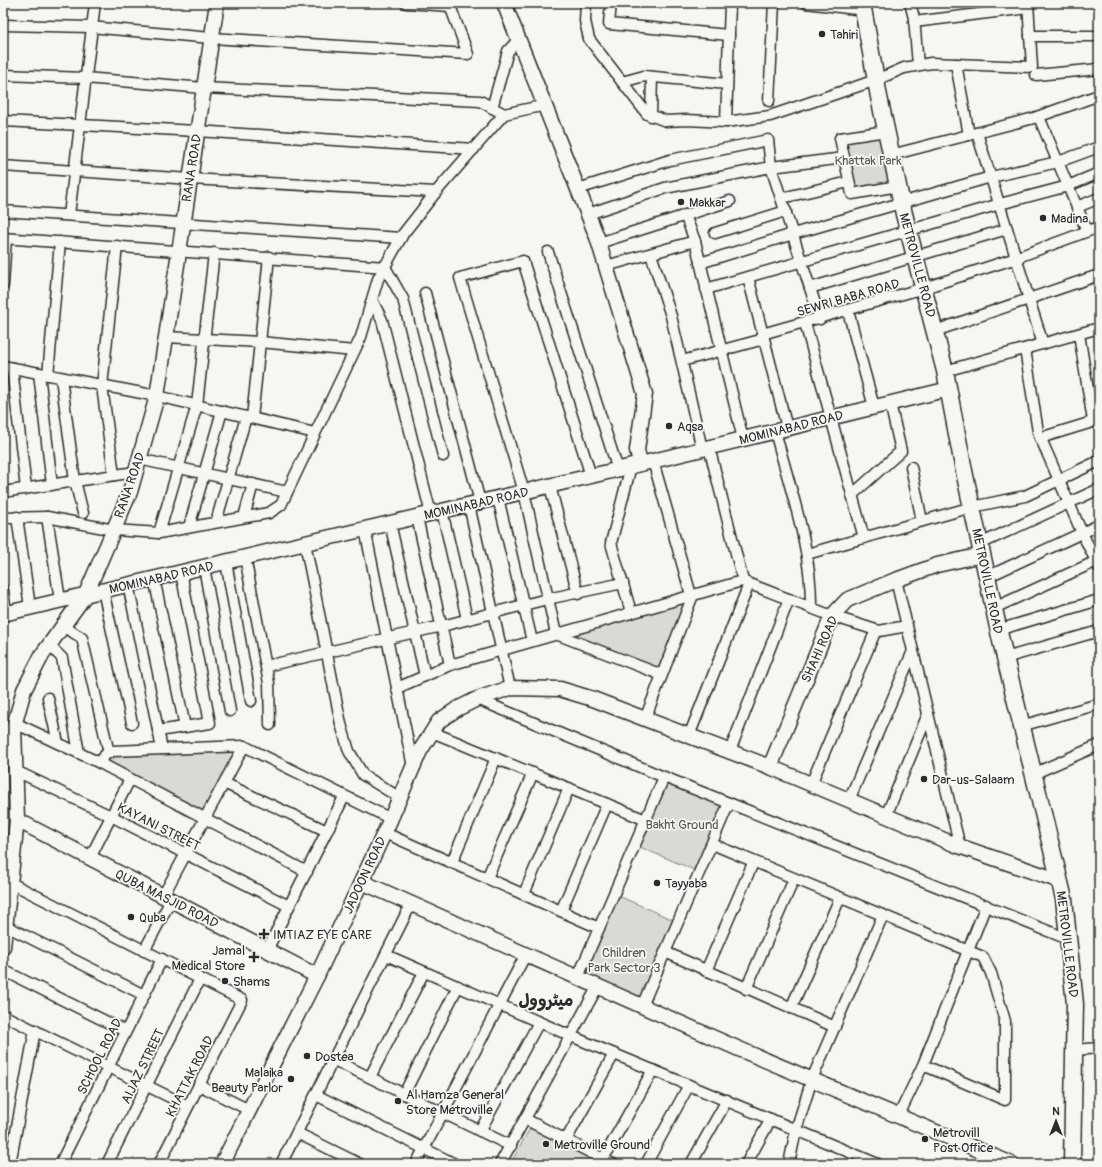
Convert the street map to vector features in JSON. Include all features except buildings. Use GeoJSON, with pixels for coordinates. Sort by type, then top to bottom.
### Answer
{"type":"FeatureCollection","features":[{"type":"Feature","properties":{"kind":"main road","name":"METROVILLE ROAD"},"geometry":{"type":"LineString","coordinates":[[863,7],[891,156],[945,371],[998,630],[1064,899],[1075,1004],[1072,1164]]}},
{"type":"Feature","properties":{"kind":"street"},"geometry":{"type":"LineString","coordinates":[[69,215],[90,26],[95,3]]}},
{"type":"Feature","properties":{"kind":"street","name":"RANA ROAD"},"geometry":{"type":"LineString","coordinates":[[3,947],[11,883],[9,845],[17,820],[16,771],[11,733],[24,690],[42,655],[86,594],[130,492],[157,396],[217,3]]}},
{"type":"Feature","properties":{"kind":"street"},"geometry":{"type":"LineString","coordinates":[[3,24],[90,26],[211,38],[468,54],[449,5],[406,3]]}},
{"type":"Feature","properties":{"kind":"street"},"geometry":{"type":"LineString","coordinates":[[504,3],[546,105],[599,243],[645,394],[635,465],[611,543],[631,612]]}},
{"type":"Feature","properties":{"kind":"street"},"geometry":{"type":"LineString","coordinates":[[586,3],[585,21],[590,39],[647,114],[666,121],[687,120],[726,122],[770,116],[876,80],[904,68],[931,63],[1032,67],[1028,5],[914,22]]}},
{"type":"Feature","properties":{"kind":"street"},"geometry":{"type":"LineString","coordinates":[[611,3],[609,24],[729,35]]}},
{"type":"Feature","properties":{"kind":"street"},"geometry":{"type":"LineString","coordinates":[[726,122],[730,3]]}},
{"type":"Feature","properties":{"kind":"street"},"geometry":{"type":"LineString","coordinates":[[769,102],[774,3]]}},
{"type":"Feature","properties":{"kind":"street"},"geometry":{"type":"LineString","coordinates":[[806,3],[863,7]]}},
{"type":"Feature","properties":{"kind":"street"},"geometry":{"type":"LineString","coordinates":[[910,3],[914,22],[918,65]]}},
{"type":"Feature","properties":{"kind":"street"},"geometry":{"type":"LineString","coordinates":[[1030,36],[1099,36]]}},
{"type":"Feature","properties":{"kind":"street"},"geometry":{"type":"LineString","coordinates":[[492,108],[508,51],[519,40]]}},
{"type":"Feature","properties":{"kind":"street"},"geometry":{"type":"LineString","coordinates":[[956,64],[973,134],[991,177],[1043,344]]}},
{"type":"Feature","properties":{"kind":"street"},"geometry":{"type":"LineString","coordinates":[[1036,75],[1099,69]]}},
{"type":"Feature","properties":{"kind":"street"},"geometry":{"type":"LineString","coordinates":[[3,75],[85,78],[204,88],[480,101],[504,114]]}},
{"type":"Feature","properties":{"kind":"street"},"geometry":{"type":"LineString","coordinates":[[622,82],[644,76],[727,84]]}},
{"type":"Feature","properties":{"kind":"street"},"geometry":{"type":"LineString","coordinates":[[651,116],[652,77]]}},
{"type":"Feature","properties":{"kind":"street"},"geometry":{"type":"LineString","coordinates":[[891,156],[1039,117],[1099,94]]}},
{"type":"Feature","properties":{"kind":"street"},"geometry":{"type":"LineString","coordinates":[[3,518],[47,517],[114,530],[159,533],[269,513],[281,505],[361,337],[378,279],[401,238],[436,192],[504,114],[546,105]]}},
{"type":"Feature","properties":{"kind":"street"},"geometry":{"type":"LineString","coordinates":[[1039,117],[1087,232]]}},
{"type":"Feature","properties":{"kind":"street"},"geometry":{"type":"LineString","coordinates":[[3,120],[474,149]]}},
{"type":"Feature","properties":{"kind":"street"},"geometry":{"type":"LineString","coordinates":[[886,131],[840,138],[849,182],[852,194],[898,186]]}},
{"type":"Feature","properties":{"kind":"street"},"geometry":{"type":"LineString","coordinates":[[578,189],[670,160],[768,140],[772,167],[820,319]]}},
{"type":"Feature","properties":{"kind":"street"},"geometry":{"type":"LineString","coordinates":[[700,264],[793,234],[902,204],[991,177],[1058,162],[1099,147]]}},
{"type":"Feature","properties":{"kind":"street"},"geometry":{"type":"LineString","coordinates":[[588,214],[665,188],[772,167],[844,158]]}},
{"type":"Feature","properties":{"kind":"street"},"geometry":{"type":"LineString","coordinates":[[3,166],[190,179],[436,192]]}},
{"type":"Feature","properties":{"kind":"street"},"geometry":{"type":"LineString","coordinates":[[706,289],[1000,204],[1068,186],[1099,173]]}},
{"type":"Feature","properties":{"kind":"street"},"geometry":{"type":"LineString","coordinates":[[782,198],[849,182]]}},
{"type":"Feature","properties":{"kind":"street"},"geometry":{"type":"LineString","coordinates":[[1077,207],[1099,198]]}},
{"type":"Feature","properties":{"kind":"street"},"geometry":{"type":"LineString","coordinates":[[599,243],[730,201]]}},
{"type":"Feature","properties":{"kind":"street"},"geometry":{"type":"LineString","coordinates":[[3,210],[401,238]]}},
{"type":"Feature","properties":{"kind":"street"},"geometry":{"type":"LineString","coordinates":[[715,233],[786,211]]}},
{"type":"Feature","properties":{"kind":"street"},"geometry":{"type":"LineString","coordinates":[[685,215],[695,241],[744,439]]}},
{"type":"Feature","properties":{"kind":"street"},"geometry":{"type":"LineString","coordinates":[[810,288],[1008,229]]}},
{"type":"Feature","properties":{"kind":"street","name":"SEWRI BABA ROAD"},"geometry":{"type":"LineString","coordinates":[[682,361],[723,351],[804,323],[924,288],[1098,229]]}},
{"type":"Feature","properties":{"kind":"street"},"geometry":{"type":"LineString","coordinates":[[3,285],[4,238],[179,250],[385,267]]}},
{"type":"Feature","properties":{"kind":"street"},"geometry":{"type":"LineString","coordinates":[[606,266],[695,241]]}},
{"type":"Feature","properties":{"kind":"street"},"geometry":{"type":"LineString","coordinates":[[52,485],[44,374],[60,242]]}},
{"type":"Feature","properties":{"kind":"street"},"geometry":{"type":"LineString","coordinates":[[114,476],[102,386],[117,246]]}},
{"type":"Feature","properties":{"kind":"street"},"geometry":{"type":"LineString","coordinates":[[548,252],[635,465],[692,595],[645,719]]}},
{"type":"Feature","properties":{"kind":"street"},"geometry":{"type":"LineString","coordinates":[[159,533],[197,405],[214,253]]}},
{"type":"Feature","properties":{"kind":"street"},"geometry":{"type":"LineString","coordinates":[[650,254],[672,316],[682,361],[705,448],[746,583],[689,736]]}},
{"type":"Feature","properties":{"kind":"street"},"geometry":{"type":"LineString","coordinates":[[216,522],[249,418],[260,342],[269,257]]}},
{"type":"Feature","properties":{"kind":"street"},"geometry":{"type":"LineString","coordinates":[[556,634],[524,492],[460,278],[523,262],[590,476]]}},
{"type":"Feature","properties":{"kind":"street"},"geometry":{"type":"LineString","coordinates":[[385,267],[403,299],[443,456]]}},
{"type":"Feature","properties":{"kind":"street"},"geometry":{"type":"LineString","coordinates":[[935,331],[1099,275]]}},
{"type":"Feature","properties":{"kind":"street"},"geometry":{"type":"LineString","coordinates":[[748,277],[763,337],[807,554],[811,585],[811,608]]}},
{"type":"Feature","properties":{"kind":"street"},"geometry":{"type":"LineString","coordinates":[[425,293],[474,504],[493,613],[510,688],[560,689],[593,699],[770,767],[960,847],[1060,881]]}},
{"type":"Feature","properties":{"kind":"street"},"geometry":{"type":"LineString","coordinates":[[372,300],[382,320],[468,619]]}},
{"type":"Feature","properties":{"kind":"street"},"geometry":{"type":"LineString","coordinates":[[848,310],[874,407]]}},
{"type":"Feature","properties":{"kind":"street"},"geometry":{"type":"LineString","coordinates":[[804,323],[864,538]]}},
{"type":"Feature","properties":{"kind":"street"},"geometry":{"type":"LineString","coordinates":[[945,371],[1099,328]]}},
{"type":"Feature","properties":{"kind":"street"},"geometry":{"type":"LineString","coordinates":[[1040,438],[1096,420],[1079,334]]}},
{"type":"Feature","properties":{"kind":"street"},"geometry":{"type":"LineString","coordinates":[[166,337],[260,342],[354,351]]}},
{"type":"Feature","properties":{"kind":"street"},"geometry":{"type":"LineString","coordinates":[[994,608],[1098,563],[1082,533],[1040,438],[1026,349]]}},
{"type":"Feature","properties":{"kind":"street"},"geometry":{"type":"LineString","coordinates":[[26,489],[8,367],[157,396],[315,433]]}},
{"type":"Feature","properties":{"kind":"street"},"geometry":{"type":"LineString","coordinates":[[61,378],[75,481],[83,512]]}},
{"type":"Feature","properties":{"kind":"street","name":"MOMINABAD ROAD"},"geometry":{"type":"LineString","coordinates":[[5,613],[550,486],[949,389]]}},
{"type":"Feature","properties":{"kind":"street"},"geometry":{"type":"LineString","coordinates":[[852,495],[901,451],[890,403]]}},
{"type":"Feature","properties":{"kind":"street"},"geometry":{"type":"LineString","coordinates":[[189,527],[222,412]]}},
{"type":"Feature","properties":{"kind":"street"},"geometry":{"type":"LineString","coordinates":[[139,459],[287,492]]}},
{"type":"Feature","properties":{"kind":"street"},"geometry":{"type":"LineString","coordinates":[[807,554],[972,507],[1025,496],[1099,461]]}},
{"type":"Feature","properties":{"kind":"street"},"geometry":{"type":"LineString","coordinates":[[911,467],[922,521]]}},
{"type":"Feature","properties":{"kind":"street"},"geometry":{"type":"LineString","coordinates":[[3,492],[135,472]]}},
{"type":"Feature","properties":{"kind":"street"},"geometry":{"type":"LineString","coordinates":[[244,517],[253,484]]}},
{"type":"Feature","properties":{"kind":"street"},"geometry":{"type":"LineString","coordinates":[[550,486],[578,594]]}},
{"type":"Feature","properties":{"kind":"street"},"geometry":{"type":"LineString","coordinates":[[981,550],[1069,503],[1099,489]]}},
{"type":"Feature","properties":{"kind":"street"},"geometry":{"type":"LineString","coordinates":[[498,498],[522,604],[532,640]]}},
{"type":"Feature","properties":{"kind":"street"},"geometry":{"type":"LineString","coordinates":[[17,517],[30,607]]}},
{"type":"Feature","properties":{"kind":"street"},"geometry":{"type":"LineString","coordinates":[[47,517],[60,600]]}},
{"type":"Feature","properties":{"kind":"street"},"geometry":{"type":"LineString","coordinates":[[417,517],[450,665]]}},
{"type":"Feature","properties":{"kind":"street"},"geometry":{"type":"LineString","coordinates":[[390,523],[416,631],[425,676]]}},
{"type":"Feature","properties":{"kind":"street"},"geometry":{"type":"LineString","coordinates":[[987,577],[1099,525]]}},
{"type":"Feature","properties":{"kind":"street"},"geometry":{"type":"LineString","coordinates":[[365,529],[413,767]]}},
{"type":"Feature","properties":{"kind":"street"},"geometry":{"type":"LineString","coordinates":[[305,543],[341,724],[349,751],[363,775],[400,798]]}},
{"type":"Feature","properties":{"kind":"street","name":"SHAHI ROAD"},"geometry":{"type":"LineString","coordinates":[[770,767],[832,616],[847,600],[896,580],[981,550]]}},
{"type":"Feature","properties":{"kind":"street"},"geometry":{"type":"LineString","coordinates":[[245,557],[269,683],[270,724]]}},
{"type":"Feature","properties":{"kind":"street"},"geometry":{"type":"LineString","coordinates":[[226,562],[250,701]]}},
{"type":"Feature","properties":{"kind":"street"},"geometry":{"type":"LineString","coordinates":[[204,567],[230,711]]}},
{"type":"Feature","properties":{"kind":"street"},"geometry":{"type":"LineString","coordinates":[[158,731],[210,723],[182,572]]}},
{"type":"Feature","properties":{"kind":"street"},"geometry":{"type":"LineString","coordinates":[[154,578],[185,727]]}},
{"type":"Feature","properties":{"kind":"street"},"geometry":{"type":"LineString","coordinates":[[896,580],[960,847]]}},
{"type":"Feature","properties":{"kind":"street"},"geometry":{"type":"LineString","coordinates":[[266,666],[442,626],[547,598],[578,594],[622,583]]}},
{"type":"Feature","properties":{"kind":"street"},"geometry":{"type":"LineString","coordinates":[[397,688],[450,665],[501,649],[692,595],[746,583],[832,616],[876,630],[880,631],[907,626]]}},
{"type":"Feature","properties":{"kind":"street"},"geometry":{"type":"LineString","coordinates":[[128,584],[162,749]]}},
{"type":"Feature","properties":{"kind":"street"},"geometry":{"type":"LineString","coordinates":[[3,590],[5,613]]}},
{"type":"Feature","properties":{"kind":"street"},"geometry":{"type":"LineString","coordinates":[[103,590],[132,723]]}},
{"type":"Feature","properties":{"kind":"street"},"geometry":{"type":"LineString","coordinates":[[730,752],[789,599]]}},
{"type":"Feature","properties":{"kind":"street"},"geometry":{"type":"LineString","coordinates":[[998,630],[1099,600]]}},
{"type":"Feature","properties":{"kind":"street"},"geometry":{"type":"LineString","coordinates":[[64,626],[82,638],[109,753]]}},
{"type":"Feature","properties":{"kind":"street"},"geometry":{"type":"LineString","coordinates":[[812,784],[876,630]]}},
{"type":"Feature","properties":{"kind":"street"},"geometry":{"type":"LineString","coordinates":[[1005,658],[1099,631]]}},
{"type":"Feature","properties":{"kind":"street"},"geometry":{"type":"LineString","coordinates":[[556,634],[662,676]]}},
{"type":"Feature","properties":{"kind":"street"},"geometry":{"type":"LineString","coordinates":[[49,645],[62,658],[78,753]]}},
{"type":"Feature","properties":{"kind":"street"},"geometry":{"type":"LineString","coordinates":[[849,800],[913,650]]}},
{"type":"Feature","properties":{"kind":"street","name":"JADOON ROAD"},"geometry":{"type":"LineString","coordinates":[[222,1164],[317,976],[391,819],[420,751],[439,721],[457,709],[510,688]]}},
{"type":"Feature","properties":{"kind":"street"},"geometry":{"type":"LineString","coordinates":[[48,698],[58,743]]}},
{"type":"Feature","properties":{"kind":"street"},"geometry":{"type":"LineString","coordinates":[[477,700],[664,777],[1068,938]]}},
{"type":"Feature","properties":{"kind":"street"},"geometry":{"type":"LineString","coordinates":[[1021,726],[1099,704]]}},
{"type":"Feature","properties":{"kind":"street"},"geometry":{"type":"LineString","coordinates":[[886,816],[928,714]]}},
{"type":"Feature","properties":{"kind":"street"},"geometry":{"type":"LineString","coordinates":[[432,732],[646,820]]}},
{"type":"Feature","properties":{"kind":"street"},"geometry":{"type":"LineString","coordinates":[[11,733],[58,743],[100,763],[307,872]]}},
{"type":"Feature","properties":{"kind":"street"},"geometry":{"type":"LineString","coordinates":[[1033,774],[1099,745]]}},
{"type":"Feature","properties":{"kind":"street"},"geometry":{"type":"LineString","coordinates":[[100,763],[112,751],[244,746],[344,797],[391,819]]}},
{"type":"Feature","properties":{"kind":"street"},"geometry":{"type":"LineString","coordinates":[[144,951],[186,855],[244,746]]}},
{"type":"Feature","properties":{"kind":"street"},"geometry":{"type":"LineString","coordinates":[[452,862],[496,758]]}},
{"type":"Feature","properties":{"kind":"street","name":"KAYANI STREET"},"geometry":{"type":"LineString","coordinates":[[16,771],[111,816],[289,906]]}},
{"type":"Feature","properties":{"kind":"street"},"geometry":{"type":"LineString","coordinates":[[487,878],[533,773]]}},
{"type":"Feature","properties":{"kind":"street"},"geometry":{"type":"LineString","coordinates":[[578,977],[664,777]]}},
{"type":"Feature","properties":{"kind":"street"},"geometry":{"type":"LineString","coordinates":[[90,858],[130,779]]}},
{"type":"Feature","properties":{"kind":"street"},"geometry":{"type":"LineString","coordinates":[[224,783],[327,831]]}},
{"type":"Feature","properties":{"kind":"street"},"geometry":{"type":"LineString","coordinates":[[524,894],[569,788]]}},
{"type":"Feature","properties":{"kind":"street"},"geometry":{"type":"LineString","coordinates":[[267,950],[344,797]]}},
{"type":"Feature","properties":{"kind":"street"},"geometry":{"type":"LineString","coordinates":[[642,1006],[729,803]]}},
{"type":"Feature","properties":{"kind":"street"},"geometry":{"type":"LineString","coordinates":[[561,911],[607,804]]}},
{"type":"Feature","properties":{"kind":"street","name":"QUBA MASJID ROAD"},"geometry":{"type":"LineString","coordinates":[[17,820],[317,976]]}},
{"type":"Feature","properties":{"kind":"street"},"geometry":{"type":"LineString","coordinates":[[385,832],[599,928]]}},
{"type":"Feature","properties":{"kind":"street"},"geometry":{"type":"LineString","coordinates":[[712,844],[753,863],[983,957],[991,973],[1003,1015],[1004,1100],[923,1065]]}},
{"type":"Feature","properties":{"kind":"street"},"geometry":{"type":"LineString","coordinates":[[706,971],[753,863]]}},
{"type":"Feature","properties":{"kind":"street"},"geometry":{"type":"LineString","coordinates":[[746,989],[794,879]]}},
{"type":"Feature","properties":{"kind":"street"},"geometry":{"type":"LineString","coordinates":[[362,882],[898,1117],[983,1158],[1012,1164]]}},
{"type":"Feature","properties":{"kind":"street"},"geometry":{"type":"LineString","coordinates":[[11,883],[200,979]]}},
{"type":"Feature","properties":{"kind":"street"},"geometry":{"type":"LineString","coordinates":[[791,1008],[840,898]]}},
{"type":"Feature","properties":{"kind":"street"},"geometry":{"type":"LineString","coordinates":[[281,1164],[411,904]]}},
{"type":"Feature","properties":{"kind":"street"},"geometry":{"type":"LineString","coordinates":[[898,1117],[923,1065],[986,905]]}},
{"type":"Feature","properties":{"kind":"street"},"geometry":{"type":"LineString","coordinates":[[789,1164],[796,1130],[812,1080],[883,915]]}},
{"type":"Feature","properties":{"kind":"street"},"geometry":{"type":"LineString","coordinates":[[6,926],[144,995]]}},
{"type":"Feature","properties":{"kind":"street"},"geometry":{"type":"LineString","coordinates":[[665,952],[835,1027]]}},
{"type":"Feature","properties":{"kind":"street"},"geometry":{"type":"LineString","coordinates":[[416,1164],[526,954]]}},
{"type":"Feature","properties":{"kind":"street"},"geometry":{"type":"LineString","coordinates":[[386,955],[571,1036],[772,1118],[796,1130],[878,1164]]}},
{"type":"Feature","properties":{"kind":"street","name":"SCHOOL ROAD"},"geometry":{"type":"LineString","coordinates":[[60,1164],[107,1066],[162,959]]}},
{"type":"Feature","properties":{"kind":"street"},"geometry":{"type":"LineString","coordinates":[[3,970],[125,1031]]}},
{"type":"Feature","properties":{"kind":"street"},"geometry":{"type":"LineString","coordinates":[[370,1077],[424,972]]}},
{"type":"Feature","properties":{"kind":"street","name":"KHATTAK ROAD"},"geometry":{"type":"LineString","coordinates":[[159,1164],[242,1000],[200,979]]}},
{"type":"Feature","properties":{"kind":"street","name":"AIJAZ STREET"},"geometry":{"type":"LineString","coordinates":[[108,1164],[200,979]]}},
{"type":"Feature","properties":{"kind":"street"},"geometry":{"type":"LineString","coordinates":[[404,1094],[458,986]]}},
{"type":"Feature","properties":{"kind":"street"},"geometry":{"type":"LineString","coordinates":[[500,1164],[598,986]]}},
{"type":"Feature","properties":{"kind":"street"},"geometry":{"type":"LineString","coordinates":[[3,1015],[188,1106]]}},
{"type":"Feature","properties":{"kind":"street"},"geometry":{"type":"LineString","coordinates":[[480,1131],[540,1022]]}},
{"type":"Feature","properties":{"kind":"street"},"geometry":{"type":"LineString","coordinates":[[10,1164],[35,1030]]}},
{"type":"Feature","properties":{"kind":"street"},"geometry":{"type":"LineString","coordinates":[[1074,1050],[1099,1048]]}},
{"type":"Feature","properties":{"kind":"street"},"geometry":{"type":"LineString","coordinates":[[566,1140],[614,1054]]}},
{"type":"Feature","properties":{"kind":"street"},"geometry":{"type":"LineString","coordinates":[[334,1060],[511,1146]]}},
{"type":"Feature","properties":{"kind":"street"},"geometry":{"type":"LineString","coordinates":[[603,1159],[653,1070]]}},
{"type":"Feature","properties":{"kind":"street"},"geometry":{"type":"LineString","coordinates":[[199,1085],[249,1110]]}},
{"type":"Feature","properties":{"kind":"street"},"geometry":{"type":"LineString","coordinates":[[646,1164],[689,1085]]}},
{"type":"Feature","properties":{"kind":"street"},"geometry":{"type":"LineString","coordinates":[[316,1095],[455,1164]]}},
{"type":"Feature","properties":{"kind":"street"},"geometry":{"type":"LineString","coordinates":[[691,1164],[727,1100]]}},
{"type":"Feature","properties":{"kind":"street"},"geometry":{"type":"LineString","coordinates":[[746,1164],[772,1118]]}},
{"type":"Feature","properties":{"kind":"street"},"geometry":{"type":"LineString","coordinates":[[525,1119],[613,1164]]}},
{"type":"Feature","properties":{"kind":"street"},"geometry":{"type":"LineString","coordinates":[[297,1133],[360,1164]]}},
{"type":"Feature","properties":{"kind":"green space","name":"Khattak Park"},"geometry":{"type":"Polygon","coordinates":[[[886,131],[898,186],[852,194],[840,138],[886,131]]]}},
{"type":"Feature","properties":{"kind":"green space"},"geometry":{"type":"Polygon","coordinates":[[[691,595],[662,675],[556,634],[691,595]]]}},
{"type":"Feature","properties":{"kind":"green space"},"geometry":{"type":"Polygon","coordinates":[[[244,746],[206,818],[100,763],[105,755],[244,746]]]}},
{"type":"Feature","properties":{"kind":"green space","name":"Bakht Ground"},"geometry":{"type":"Polygon","coordinates":[[[664,777],[729,803],[699,872],[635,845],[664,777]]]}},
{"type":"Feature","properties":{"kind":"green space","name":"Children Park Sector 3"},"geometry":{"type":"Polygon","coordinates":[[[614,894],[678,922],[642,1006],[578,977],[614,894]]]}},
{"type":"Feature","properties":{"kind":"green space","name":"Metroville Ground"},"geometry":{"type":"Polygon","coordinates":[[[533,1123],[609,1164],[510,1164],[533,1123]]]}},
{"type":"Feature","properties":{"kind":"place","name":"Tahiri"},"geometry":{"type":"Point","coordinates":[822,34]}},
{"type":"Feature","properties":{"kind":"place","name":"Makkar"},"geometry":{"type":"Point","coordinates":[681,202]}},
{"type":"Feature","properties":{"kind":"place","name":"Madina"},"geometry":{"type":"Point","coordinates":[1043,218]}},
{"type":"Feature","properties":{"kind":"place","name":"Aqsa"},"geometry":{"type":"Point","coordinates":[669,426]}},
{"type":"Feature","properties":{"kind":"place","name":"Dar-us-Salaam"},"geometry":{"type":"Point","coordinates":[924,779]}},
{"type":"Feature","properties":{"kind":"place","name":"Tayyaba"},"geometry":{"type":"Point","coordinates":[657,883]}},
{"type":"Feature","properties":{"kind":"place","name":"Quba"},"geometry":{"type":"Point","coordinates":[131,917]}},
{"type":"Feature","properties":{"kind":"place","name":"IMTIAZ EYE CARE"},"geometry":{"type":"Point","coordinates":[264,934]}},
{"type":"Feature","properties":{"kind":"place","name":"Jamal Medical Store"},"geometry":{"type":"Point","coordinates":[254,957]}},
{"type":"Feature","properties":{"kind":"place","name":"Shams"},"geometry":{"type":"Point","coordinates":[225,981]}},
{"type":"Feature","properties":{"kind":"place","name":"Dostea"},"geometry":{"type":"Point","coordinates":[307,1056]}},
{"type":"Feature","properties":{"kind":"place","name":"Malaika Beauty Parlor"},"geometry":{"type":"Point","coordinates":[291,1079]}},
{"type":"Feature","properties":{"kind":"place","name":"Al Hamza General Store Metroville"},"geometry":{"type":"Point","coordinates":[398,1101]}},
{"type":"Feature","properties":{"kind":"place","name":"Metrovill Post Office"},"geometry":{"type":"Point","coordinates":[925,1139]}},
{"type":"Feature","properties":{"kind":"place","name":"Metroville Ground"},"geometry":{"type":"Point","coordinates":[546,1144]}},
{"type":"Feature","properties":{"kind":"district","name":"میٹروول"},"geometry":{"type":"Point","coordinates":[546,1000]}}]}
